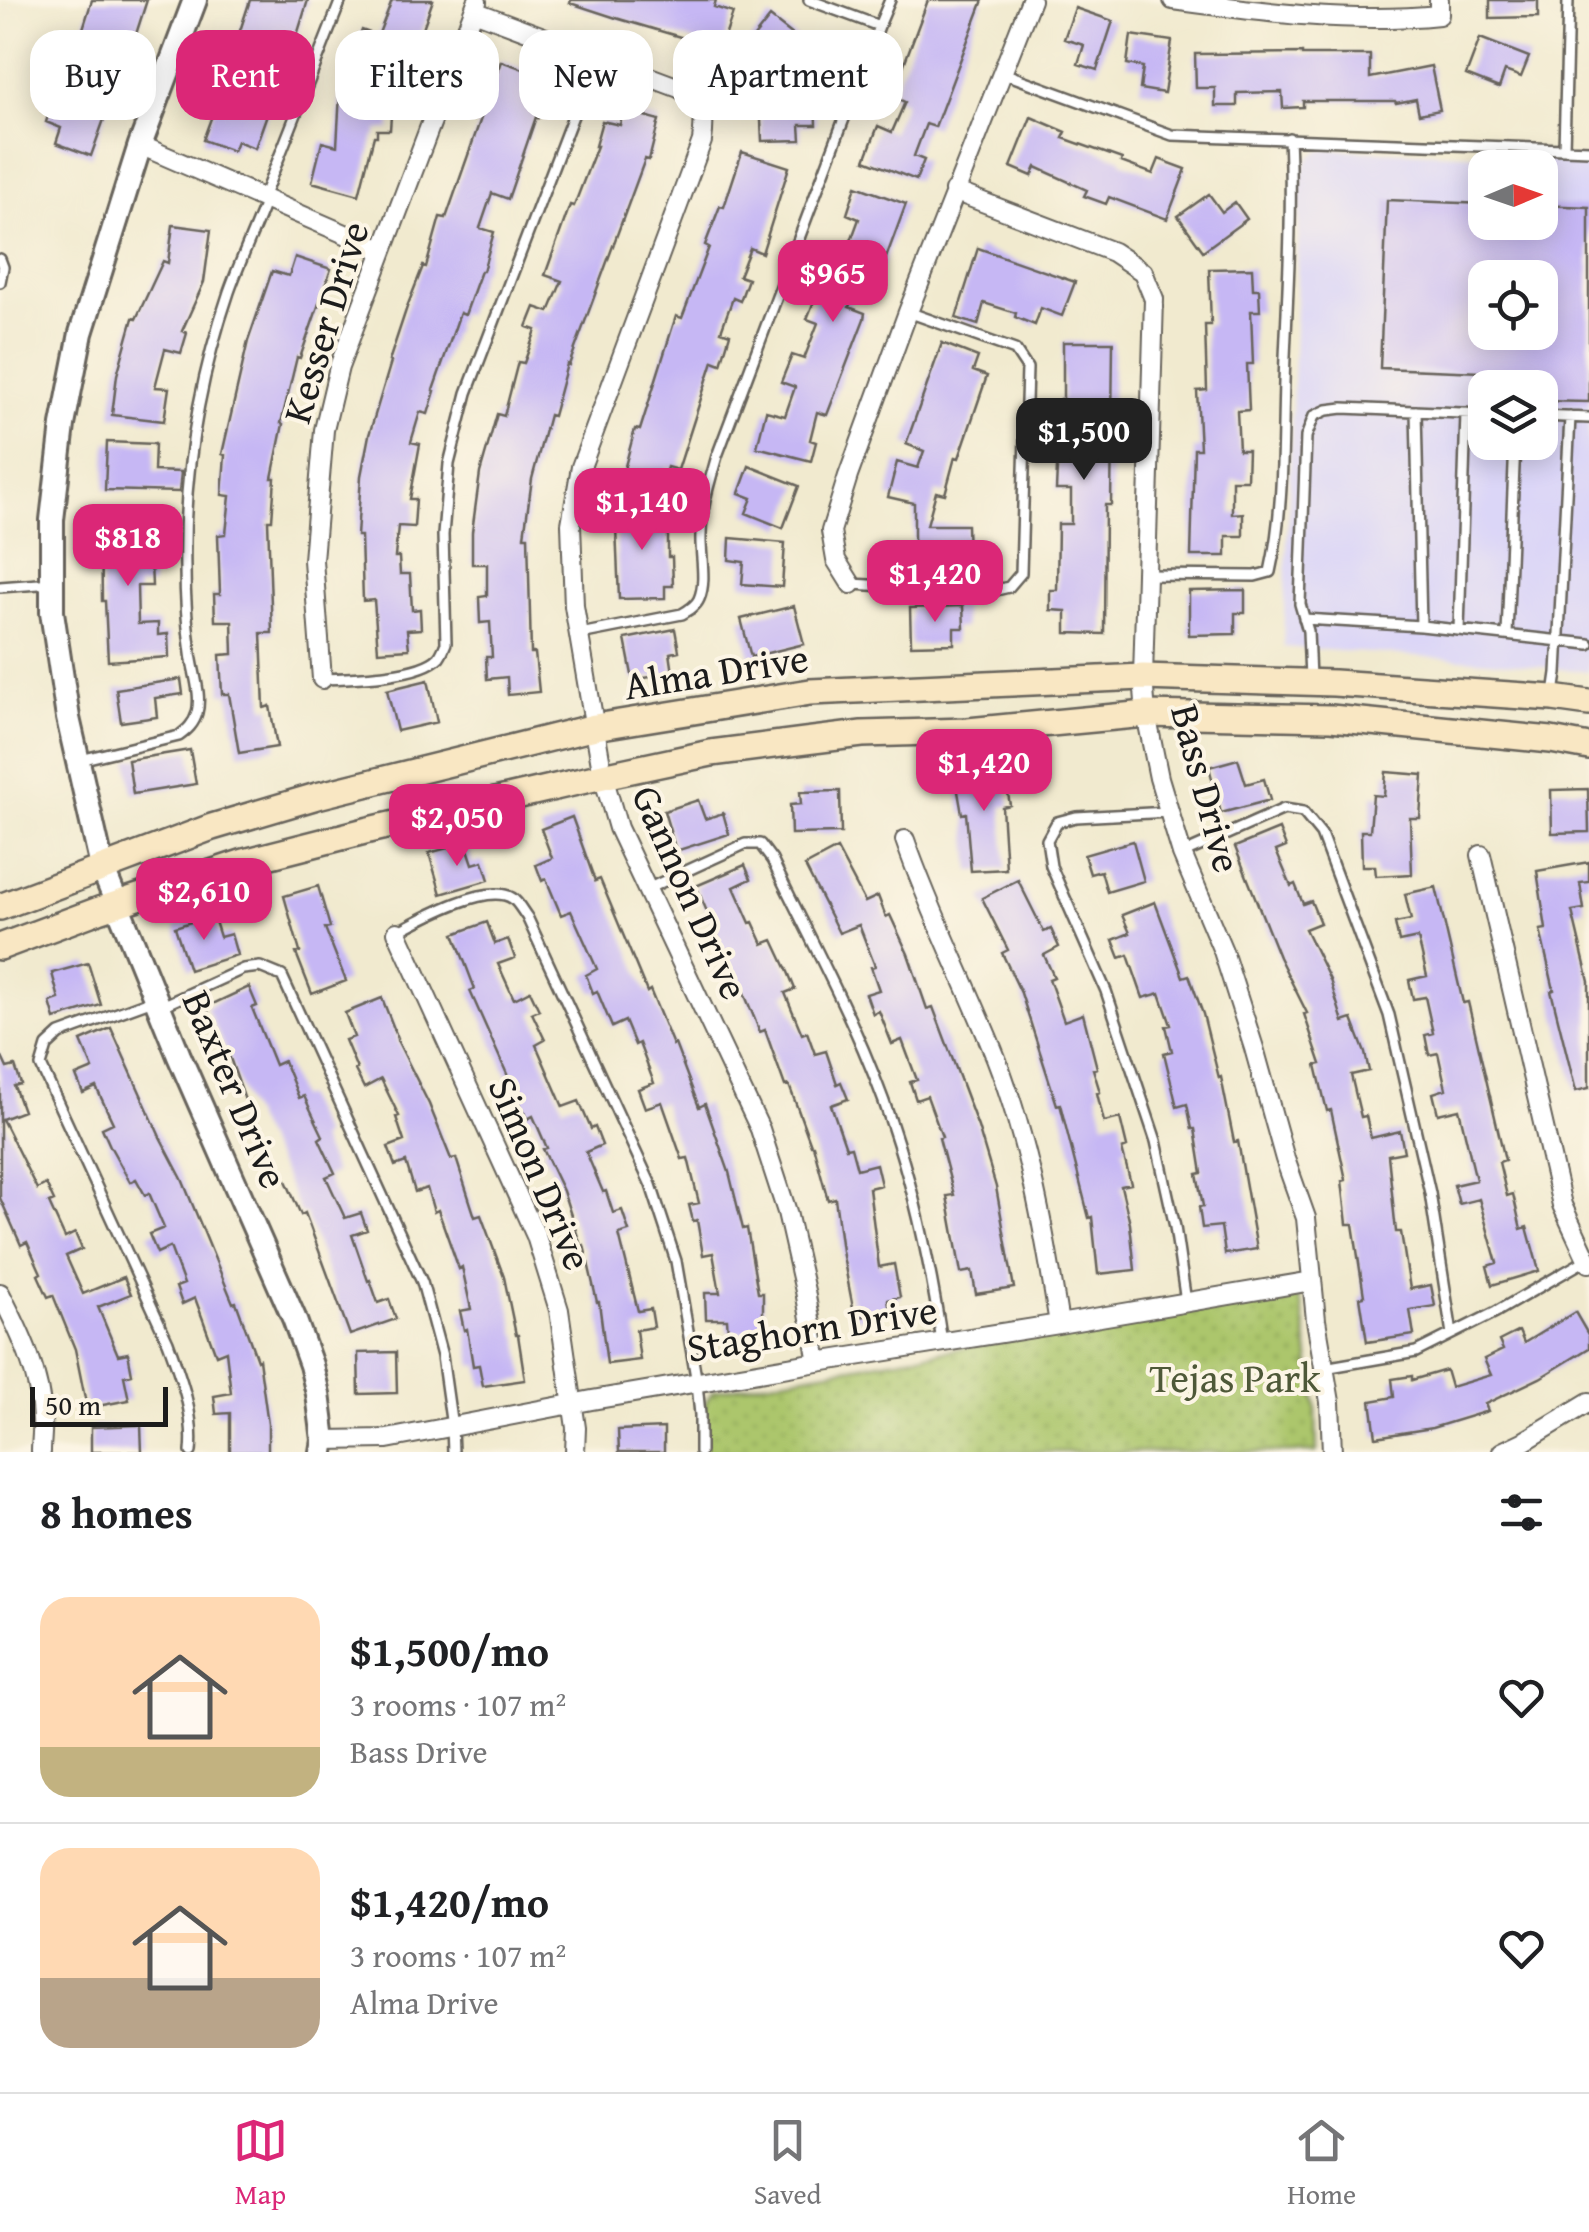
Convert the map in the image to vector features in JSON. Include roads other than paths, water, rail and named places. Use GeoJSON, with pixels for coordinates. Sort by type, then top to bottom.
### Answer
{"type":"FeatureCollection","features":[{"type":"Feature","properties":{"kind":"main road","name":"Alma Drive"},"geometry":{"type":"LineString","coordinates":[[0,908],[212,828],[317,796],[595,728],[810,692],[1143,677],[1310,682],[1589,703]]}},
{"type":"Feature","properties":{"kind":"main road"},"geometry":{"type":"LineString","coordinates":[[1551,740],[1553,698]]}},
{"type":"Feature","properties":{"kind":"main road","name":"Alma Drive"},"geometry":{"type":"LineString","coordinates":[[0,947],[244,862],[369,830],[711,753],[824,738],[968,731],[1146,714],[1331,718],[1589,747]]}},
{"type":"Feature","properties":{"kind":"street","name":"Baxter Drive"},"geometry":{"type":"LineString","coordinates":[[194,0],[140,145],[81,333],[63,425],[52,520],[52,612],[68,718],[102,868],[294,1318],[318,1394],[323,1446]]}},
{"type":"Feature","properties":{"kind":"street"},"geometry":{"type":"LineString","coordinates":[[851,584],[836,560],[831,531],[908,312],[1030,0]]}},
{"type":"Feature","properties":{"kind":"street"},"geometry":{"type":"LineString","coordinates":[[1177,0],[1394,19],[1439,7]]}},
{"type":"Feature","properties":{"kind":"street","name":"Gannon Drive"},"geometry":{"type":"LineString","coordinates":[[476,6],[533,30]]}},
{"type":"Feature","properties":{"kind":"street","name":"Kesser Drive"},"geometry":{"type":"LineString","coordinates":[[322,679],[313,560],[324,430],[339,367],[476,6]]}},
{"type":"Feature","properties":{"kind":"street","name":"Gannon Drive"},"geometry":{"type":"LineString","coordinates":[[653,78],[694,97],[705,124],[581,467],[571,524],[574,606],[603,776],[618,828],[760,1129],[787,1212],[818,1362]]}},
{"type":"Feature","properties":{"kind":"street"},"geometry":{"type":"LineString","coordinates":[[140,145],[382,250]]}},
{"type":"Feature","properties":{"kind":"street","name":"Bass Drive"},"geometry":{"type":"LineString","coordinates":[[954,191],[1113,252],[1143,272],[1154,299],[1143,677],[1146,714],[1159,778],[1182,854],[1224,951],[1306,1218],[1330,1402],[1332,1452]]}},
{"type":"Feature","properties":{"kind":"street"},"geometry":{"type":"LineString","coordinates":[[905,840],[997,1060],[1044,1227],[1059,1324]]}},
{"type":"Feature","properties":{"kind":"street"},"geometry":{"type":"LineString","coordinates":[[1480,855],[1562,1205],[1588,1262]]}},
{"type":"Feature","properties":{"kind":"street","name":"Simon Drive"},"geometry":{"type":"LineString","coordinates":[[398,932],[536,1236],[559,1310],[576,1428],[575,1452]]}},
{"type":"Feature","properties":{"kind":"street","name":"Staghorn Drive"},"geometry":{"type":"LineString","coordinates":[[323,1446],[387,1439],[697,1382],[1312,1280]]}},
{"type":"Feature","properties":{"kind":"street"},"geometry":{"type":"LineString","coordinates":[[0,1293],[24,1342],[36,1384],[42,1418],[41,1452]]}},
{"type":"Feature","properties":{"kind":"street"},"geometry":{"type":"LineString","coordinates":[[1502,1452],[1589,1402]]}},
{"type":"Feature","properties":{"kind":"lane"},"geometry":{"type":"LineString","coordinates":[[77,761],[178,736],[190,727],[197,714],[185,569],[195,435],[208,366],[230,291],[340,0]]}},
{"type":"Feature","properties":{"kind":"lane"},"geometry":{"type":"LineString","coordinates":[[809,0],[879,26]]}},
{"type":"Feature","properties":{"kind":"lane"},"geometry":{"type":"LineString","coordinates":[[579,634],[682,614],[699,600],[700,531],[717,456],[890,0]]}},
{"type":"Feature","properties":{"kind":"lane"},"geometry":{"type":"LineString","coordinates":[[1564,149],[1568,0]]}},
{"type":"Feature","properties":{"kind":"lane"},"geometry":{"type":"LineString","coordinates":[[1001,72],[1172,135],[1589,150]]}},
{"type":"Feature","properties":{"kind":"lane"},"geometry":{"type":"LineString","coordinates":[[322,679],[359,678],[422,666],[439,657],[446,643],[443,534],[449,464],[467,393],[571,120]]}},
{"type":"Feature","properties":{"kind":"lane"},"geometry":{"type":"LineString","coordinates":[[1146,575],[1256,576],[1270,572],[1280,490],[1292,190],[1289,138]]}},
{"type":"Feature","properties":{"kind":"lane"},"geometry":{"type":"LineString","coordinates":[[0,259],[0,282]]}},
{"type":"Feature","properties":{"kind":"lane"},"geometry":{"type":"LineString","coordinates":[[851,584],[988,592],[1010,587],[1021,573],[1027,368],[1015,350],[908,312]]}},
{"type":"Feature","properties":{"kind":"lane"},"geometry":{"type":"LineString","coordinates":[[1310,682],[1310,651],[1300,604],[1306,437],[1314,416],[1327,410],[1466,413],[1458,630]]}},
{"type":"Feature","properties":{"kind":"lane"},"geometry":{"type":"LineString","coordinates":[[1416,411],[1421,626]]}},
{"type":"Feature","properties":{"kind":"lane"},"geometry":{"type":"LineString","coordinates":[[1558,417],[1589,418]]}},
{"type":"Feature","properties":{"kind":"lane"},"geometry":{"type":"LineString","coordinates":[[1553,698],[1570,417]]}},
{"type":"Feature","properties":{"kind":"lane"},"geometry":{"type":"LineString","coordinates":[[1507,635],[1514,460]]}},
{"type":"Feature","properties":{"kind":"lane"},"geometry":{"type":"LineString","coordinates":[[0,587],[52,583]]}},
{"type":"Feature","properties":{"kind":"lane"},"geometry":{"type":"LineString","coordinates":[[1304,619],[1421,626],[1589,644]]}},
{"type":"Feature","properties":{"kind":"lane"},"geometry":{"type":"LineString","coordinates":[[1182,854],[1284,809],[1303,812],[1322,834],[1389,1015],[1430,1193],[1452,1334]]}},
{"type":"Feature","properties":{"kind":"lane"},"geometry":{"type":"LineString","coordinates":[[1169,812],[1076,817],[1056,822],[1047,840],[1051,866],[1106,991],[1156,1140],[1186,1302]]}},
{"type":"Feature","properties":{"kind":"lane"},"geometry":{"type":"LineString","coordinates":[[646,889],[745,844],[760,844],[772,860],[849,1019],[892,1124],[929,1257],[942,1342]]}},
{"type":"Feature","properties":{"kind":"lane"},"geometry":{"type":"LineString","coordinates":[[398,932],[429,915],[492,892],[513,898],[528,917],[651,1184],[676,1260],[697,1382],[700,1452]]}},
{"type":"Feature","properties":{"kind":"lane"},"geometry":{"type":"LineString","coordinates":[[191,1452],[193,1431],[187,1400],[168,1342],[41,1066],[47,1046],[60,1034],[157,1003],[243,969],[260,967],[282,976],[422,1282],[442,1356],[453,1452]]}},
{"type":"Feature","properties":{"kind":"lane"},"geometry":{"type":"LineString","coordinates":[[1324,1368],[1416,1352],[1588,1262]]}},
{"type":"Feature","properties":{"kind":"park label","name":"Tejas Park"},"geometry":{"type":"Point","coordinates":[1235,1377]}}]}
